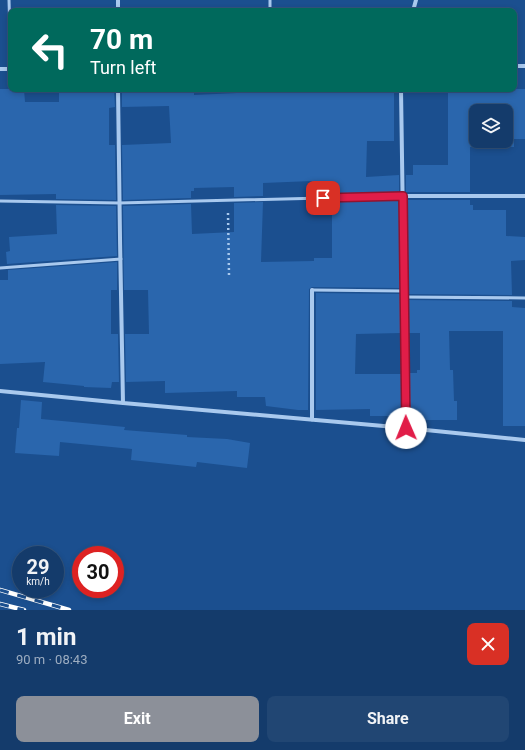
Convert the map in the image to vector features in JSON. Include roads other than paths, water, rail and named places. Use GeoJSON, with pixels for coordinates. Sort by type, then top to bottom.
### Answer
{"type":"FeatureCollection","features":[{"type":"Feature","properties":{"kind":"street"},"geometry":{"type":"LineString","coordinates":[[118,92],[123,403]]}},
{"type":"Feature","properties":{"kind":"street"},"geometry":{"type":"LineString","coordinates":[[401,92],[406,428]]}},
{"type":"Feature","properties":{"kind":"street"},"geometry":{"type":"LineString","coordinates":[[403,196],[525,196]]}},
{"type":"Feature","properties":{"kind":"street"},"geometry":{"type":"LineString","coordinates":[[312,290],[312,420]]}},
{"type":"Feature","properties":{"kind":"street"},"geometry":{"type":"LineString","coordinates":[[0,391],[525,440]]}},
{"type":"Feature","properties":{"kind":"lane"},"geometry":{"type":"LineString","coordinates":[[0,201],[119,203],[403,196]]}},
{"type":"Feature","properties":{"kind":"lane"},"geometry":{"type":"LineString","coordinates":[[0,268],[121,259]]}},
{"type":"Feature","properties":{"kind":"lane"},"geometry":{"type":"LineString","coordinates":[[312,290],[404,291]]}},
{"type":"Feature","properties":{"kind":"lane"},"geometry":{"type":"LineString","coordinates":[[404,297],[525,298]]}},
{"type":"Feature","properties":{"kind":"railway"},"geometry":{"type":"LineString","coordinates":[[0,590],[69,610]]}},
{"type":"Feature","properties":{"kind":"railway"},"geometry":{"type":"LineString","coordinates":[[0,604],[24,610]]}}]}
